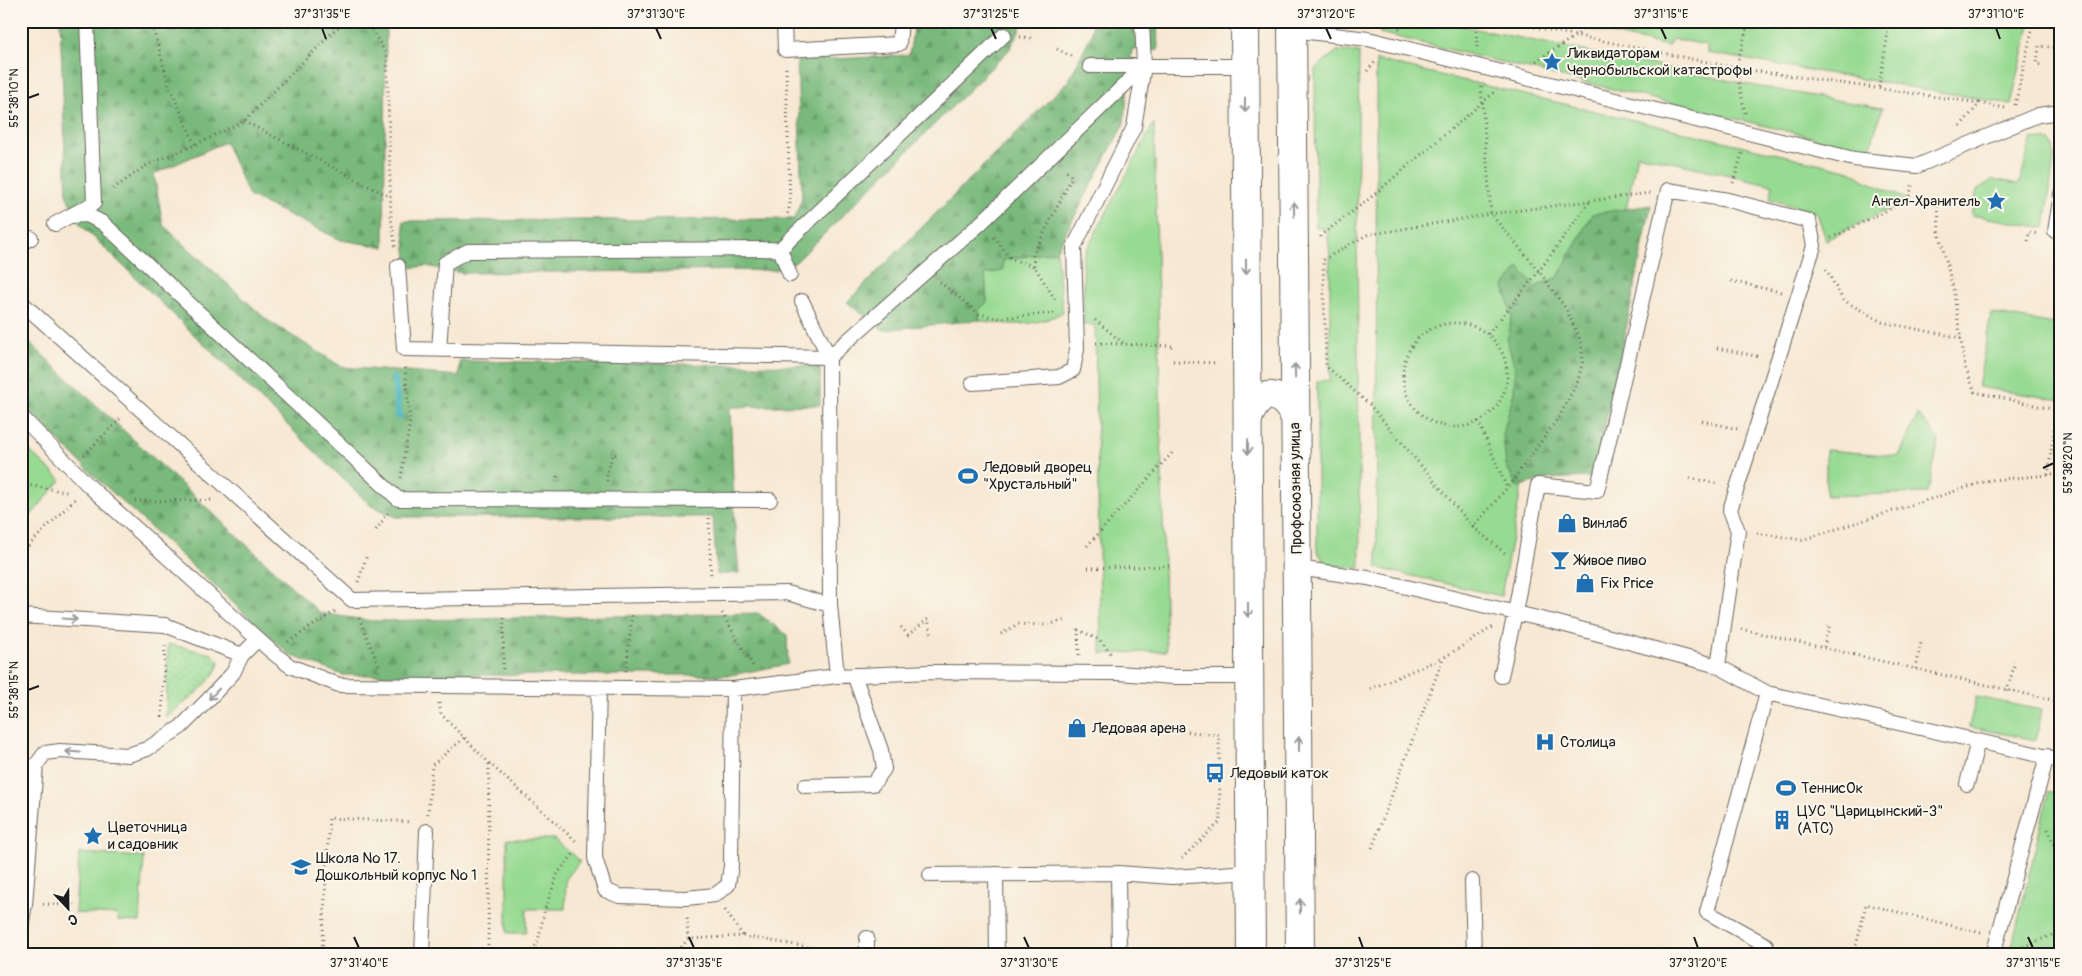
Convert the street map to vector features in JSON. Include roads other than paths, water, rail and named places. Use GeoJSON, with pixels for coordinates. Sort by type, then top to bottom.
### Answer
{"type":"FeatureCollection","features":[{"type":"Feature","properties":{"kind":"main road"},"geometry":{"type":"LineString","coordinates":[[1245,21],[1251,955]]}},
{"type":"Feature","properties":{"kind":"main road","name":"Профсоюзная улица"},"geometry":{"type":"LineString","coordinates":[[1292,25],[1300,955]]}},
{"type":"Feature","properties":{"kind":"main road"},"geometry":{"type":"LineString","coordinates":[[1248,420],[1252,408],[1257,402],[1268,395],[1284,400],[1291,408],[1296,420]]}},
{"type":"Feature","properties":{"kind":"lane"},"geometry":{"type":"LineString","coordinates":[[55,224],[94,203],[87,21]]}},
{"type":"Feature","properties":{"kind":"lane"},"geometry":{"type":"LineString","coordinates":[[784,21],[785,50],[899,44],[901,21]]}},
{"type":"Feature","properties":{"kind":"lane"},"geometry":{"type":"LineString","coordinates":[[973,383],[1059,377],[1073,370],[1077,348],[1069,313],[1074,247],[1134,128],[1144,66],[1142,21]]}},
{"type":"Feature","properties":{"kind":"lane"},"geometry":{"type":"LineString","coordinates":[[1292,25],[1368,39],[1854,159],[1917,166],[2038,115],[2061,112]]}},
{"type":"Feature","properties":{"kind":"lane"},"geometry":{"type":"LineString","coordinates":[[440,350],[445,263],[468,251],[780,249],[1004,35]]}},
{"type":"Feature","properties":{"kind":"lane"},"geometry":{"type":"LineString","coordinates":[[1090,66],[1245,66]]}},
{"type":"Feature","properties":{"kind":"lane"},"geometry":{"type":"LineString","coordinates":[[398,266],[404,349],[830,357],[982,222],[1144,66]]}},
{"type":"Feature","properties":{"kind":"lane"},"geometry":{"type":"LineString","coordinates":[[1501,676],[1515,613],[1538,485],[1597,491],[1668,190],[1728,200],[1809,221],[1814,246],[1739,488],[1730,510],[1738,531],[1718,666]]}},
{"type":"Feature","properties":{"kind":"lane"},"geometry":{"type":"LineString","coordinates":[[2061,194],[2055,231],[2061,232]]}},
{"type":"Feature","properties":{"kind":"lane"},"geometry":{"type":"LineString","coordinates":[[71,216],[87,215],[102,223],[398,499],[770,500]]}},
{"type":"Feature","properties":{"kind":"lane"},"geometry":{"type":"LineString","coordinates":[[780,249],[790,275]]}},
{"type":"Feature","properties":{"kind":"lane"},"geometry":{"type":"LineString","coordinates":[[802,301],[830,357],[830,605],[837,676]]}},
{"type":"Feature","properties":{"kind":"lane"},"geometry":{"type":"LineString","coordinates":[[21,302],[352,600],[712,595],[787,592],[830,605]]}},
{"type":"Feature","properties":{"kind":"lane"},"geometry":{"type":"LineString","coordinates":[[21,416],[107,502],[272,652],[290,666],[339,685],[388,687],[733,689],[837,676],[930,672],[1118,673],[1173,677],[1248,677]]}},
{"type":"Feature","properties":{"kind":"lane"},"geometry":{"type":"LineString","coordinates":[[1297,568],[1368,578],[1515,613],[1718,666],[1767,692],[2061,760]]}},
{"type":"Feature","properties":{"kind":"lane"},"geometry":{"type":"LineString","coordinates":[[21,616],[166,625],[242,655]]}},
{"type":"Feature","properties":{"kind":"lane"},"geometry":{"type":"LineString","coordinates":[[21,927],[25,904],[36,765],[46,753],[60,751],[128,756],[147,749],[181,727],[233,674],[242,655],[258,640]]}},
{"type":"Feature","properties":{"kind":"lane"},"geometry":{"type":"LineString","coordinates":[[805,786],[873,784],[884,769],[881,750],[854,675]]}},
{"type":"Feature","properties":{"kind":"lane"},"geometry":{"type":"LineString","coordinates":[[599,688],[595,858],[605,890],[619,896],[686,898],[715,895],[728,885],[731,866],[733,689]]}},
{"type":"Feature","properties":{"kind":"lane"},"geometry":{"type":"LineString","coordinates":[[1766,955],[1766,946],[1707,912],[1767,692]]}},
{"type":"Feature","properties":{"kind":"lane"},"geometry":{"type":"LineString","coordinates":[[1967,784],[1978,741]]}},
{"type":"Feature","properties":{"kind":"lane"},"geometry":{"type":"LineString","coordinates":[[1993,955],[2047,756]]}},
{"type":"Feature","properties":{"kind":"lane"},"geometry":{"type":"LineString","coordinates":[[422,955],[428,827]]}},
{"type":"Feature","properties":{"kind":"lane"},"geometry":{"type":"LineString","coordinates":[[930,875],[1118,873],[1173,877],[1250,872]]}},
{"type":"Feature","properties":{"kind":"lane"},"geometry":{"type":"LineString","coordinates":[[1118,873],[1119,955]]}},
{"type":"Feature","properties":{"kind":"lane"},"geometry":{"type":"LineString","coordinates":[[996,874],[997,955]]}},
{"type":"Feature","properties":{"kind":"lane"},"geometry":{"type":"LineString","coordinates":[[1472,881],[1474,955]]}},
{"type":"Feature","properties":{"kind":"lane"},"geometry":{"type":"LineString","coordinates":[[866,955],[867,938]]}},
{"type":"Feature","properties":{"kind":"waterway"},"geometry":{"type":"LineString","coordinates":[[394,378],[399,417]]}},
{"type":"Feature","properties":{"kind":"place","name":"Ликвидаторам Чернобыльской катастрофы"},"geometry":{"type":"Point","coordinates":[1552,62]}},
{"type":"Feature","properties":{"kind":"place","name":"Ангел-Хранитель"},"geometry":{"type":"Point","coordinates":[1996,201]}},
{"type":"Feature","properties":{"kind":"place","name":"Ледовый дворец \"Хрустальный\""},"geometry":{"type":"Point","coordinates":[968,476]}},
{"type":"Feature","properties":{"kind":"place","name":"Винлаб"},"geometry":{"type":"Point","coordinates":[1567,523]}},
{"type":"Feature","properties":{"kind":"place","name":"Живое пиво"},"geometry":{"type":"Point","coordinates":[1560,560]}},
{"type":"Feature","properties":{"kind":"place","name":"Fix Price"},"geometry":{"type":"Point","coordinates":[1585,583]}},
{"type":"Feature","properties":{"kind":"place","name":"Ледовая арена"},"geometry":{"type":"Point","coordinates":[1077,728]}},
{"type":"Feature","properties":{"kind":"place","name":"Столица"},"geometry":{"type":"Point","coordinates":[1545,742]}},
{"type":"Feature","properties":{"kind":"place","name":"Ледовый каток"},"geometry":{"type":"Point","coordinates":[1215,773]}},
{"type":"Feature","properties":{"kind":"place","name":"ТеннисОк"},"geometry":{"type":"Point","coordinates":[1786,788]}},
{"type":"Feature","properties":{"kind":"place","name":"ЦУС \"Царицынский-3\" (АТС)"},"geometry":{"type":"Point","coordinates":[1782,820]}},
{"type":"Feature","properties":{"kind":"place","name":"Цветочница и садовник"},"geometry":{"type":"Point","coordinates":[93,836]}},
{"type":"Feature","properties":{"kind":"place","name":"Школа № 17. Дошкольный корпус № 1"},"geometry":{"type":"Point","coordinates":[301,867]}}]}
